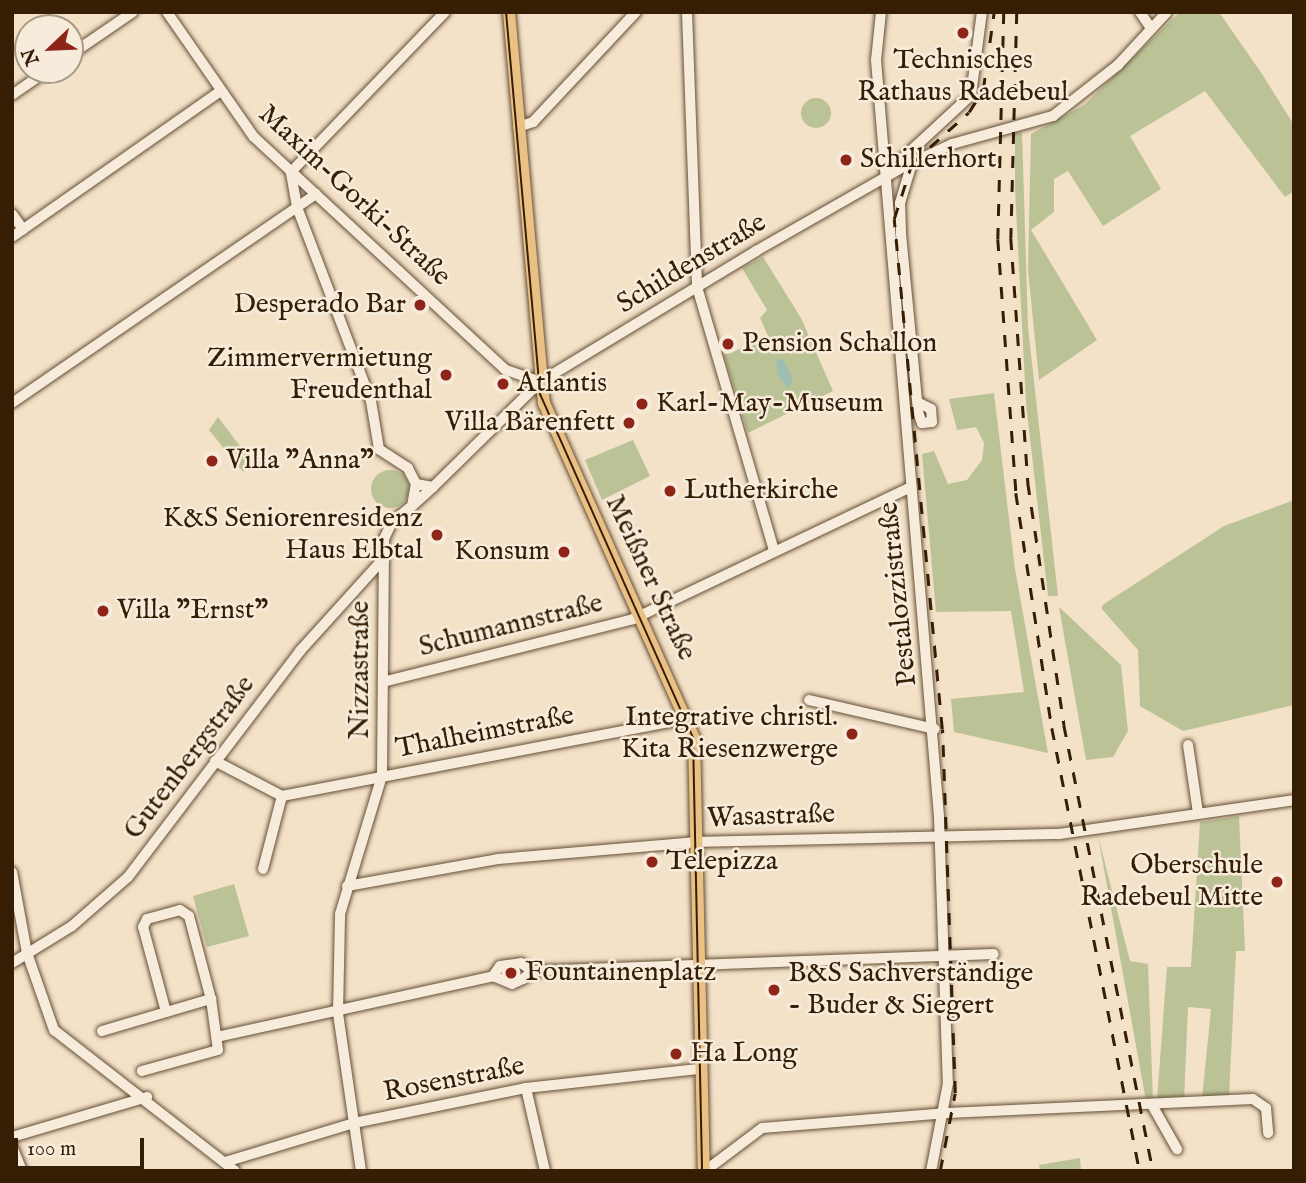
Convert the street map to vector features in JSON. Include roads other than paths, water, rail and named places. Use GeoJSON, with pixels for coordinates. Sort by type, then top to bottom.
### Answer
{"type":"FeatureCollection","features":[{"type":"Feature","properties":{"kind":"main road","name":"Meißner Straße"},"geometry":{"type":"LineString","coordinates":[[509,12],[540,382],[552,424],[689,718],[697,842],[698,1069],[704,1171]]}},
{"type":"Feature","properties":{"kind":"street"},"geometry":{"type":"LineString","coordinates":[[84,45],[133,12]]}},
{"type":"Feature","properties":{"kind":"street","name":"Maxim-Gorki-Straße"},"geometry":{"type":"LineString","coordinates":[[167,12],[218,93],[291,172],[506,370],[540,382]]}},
{"type":"Feature","properties":{"kind":"street"},"geometry":{"type":"LineString","coordinates":[[518,127],[533,122],[636,12]]}},
{"type":"Feature","properties":{"kind":"street"},"geometry":{"type":"LineString","coordinates":[[687,12],[697,287],[774,550]]}},
{"type":"Feature","properties":{"kind":"street","name":"Pestalozzistraße"},"geometry":{"type":"LineString","coordinates":[[881,12],[876,60],[884,178],[935,729],[940,835],[947,1113],[931,1171]]}},
{"type":"Feature","properties":{"kind":"street"},"geometry":{"type":"LineString","coordinates":[[919,403],[901,234],[900,203],[909,164],[903,158],[971,95],[982,12]]}},
{"type":"Feature","properties":{"kind":"street"},"geometry":{"type":"LineString","coordinates":[[1140,12],[1152,20]]}},
{"type":"Feature","properties":{"kind":"street","name":"Schildenstraße"},"geometry":{"type":"LineString","coordinates":[[540,382],[909,164],[1026,125],[1060,110],[1118,65],[1152,20],[1167,12]]}},
{"type":"Feature","properties":{"kind":"street"},"geometry":{"type":"LineString","coordinates":[[412,506],[416,484],[408,468],[379,449],[371,401],[297,207],[291,172],[441,13]]}},
{"type":"Feature","properties":{"kind":"street"},"geometry":{"type":"LineString","coordinates":[[12,95],[28,84]]}},
{"type":"Feature","properties":{"kind":"street"},"geometry":{"type":"LineString","coordinates":[[12,237],[218,93]]}},
{"type":"Feature","properties":{"kind":"street"},"geometry":{"type":"LineString","coordinates":[[868,187],[886,197]]}},
{"type":"Feature","properties":{"kind":"street"},"geometry":{"type":"LineString","coordinates":[[12,404],[316,194]]}},
{"type":"Feature","properties":{"kind":"street"},"geometry":{"type":"LineString","coordinates":[[12,214],[23,229]]}},
{"type":"Feature","properties":{"kind":"street"},"geometry":{"type":"LineString","coordinates":[[412,506],[540,382]]}},
{"type":"Feature","properties":{"kind":"street"},"geometry":{"type":"LineString","coordinates":[[416,484],[433,487]]}},
{"type":"Feature","properties":{"kind":"street","name":"Schumannstraße"},"geometry":{"type":"LineString","coordinates":[[387,681],[641,615],[911,487]]}},
{"type":"Feature","properties":{"kind":"street","name":"Nizzastraße"},"geometry":{"type":"LineString","coordinates":[[361,1171],[338,1013],[340,914],[382,776],[387,681],[383,559],[392,522],[412,506]]}},
{"type":"Feature","properties":{"kind":"street","name":"Gutenbergstraße"},"geometry":{"type":"LineString","coordinates":[[12,963],[72,926],[128,877],[215,761],[348,593],[383,559]]}},
{"type":"Feature","properties":{"kind":"street"},"geometry":{"type":"LineString","coordinates":[[809,700],[935,729]]}},
{"type":"Feature","properties":{"kind":"street","name":"Thalheimstraße"},"geometry":{"type":"LineString","coordinates":[[282,796],[689,718]]}},
{"type":"Feature","properties":{"kind":"street"},"geometry":{"type":"LineString","coordinates":[[1188,745],[1198,813]]}},
{"type":"Feature","properties":{"kind":"street"},"geometry":{"type":"LineString","coordinates":[[215,761],[282,796],[263,870]]}},
{"type":"Feature","properties":{"kind":"street","name":"Wasastraße"},"geometry":{"type":"LineString","coordinates":[[347,886],[498,859],[697,842],[1059,834],[1294,800]]}},
{"type":"Feature","properties":{"kind":"street"},"geometry":{"type":"LineString","coordinates":[[12,872],[27,953],[61,1038],[147,1097],[235,1171]]}},
{"type":"Feature","properties":{"kind":"street"},"geometry":{"type":"LineString","coordinates":[[142,1071],[218,1050],[221,1037],[189,916],[180,910],[147,919],[144,927],[166,1012]]}},
{"type":"Feature","properties":{"kind":"street"},"geometry":{"type":"LineString","coordinates":[[221,1037],[338,1013],[492,976],[510,962],[532,971],[994,954]]}},
{"type":"Feature","properties":{"kind":"street"},"geometry":{"type":"LineString","coordinates":[[492,976],[512,984],[532,971]]}},
{"type":"Feature","properties":{"kind":"street"},"geometry":{"type":"LineString","coordinates":[[102,1031],[211,999]]}},
{"type":"Feature","properties":{"kind":"street","name":"Rosenstraße"},"geometry":{"type":"LineString","coordinates":[[225,1162],[354,1123],[526,1088],[698,1069]]}},
{"type":"Feature","properties":{"kind":"street"},"geometry":{"type":"LineString","coordinates":[[526,1088],[545,1171]]}},
{"type":"Feature","properties":{"kind":"street"},"geometry":{"type":"LineString","coordinates":[[12,1137],[147,1097]]}},
{"type":"Feature","properties":{"kind":"street"},"geometry":{"type":"LineString","coordinates":[[704,1171],[762,1128],[947,1113],[1254,1099],[1266,1108],[1268,1133]]}},
{"type":"Feature","properties":{"kind":"street"},"geometry":{"type":"LineString","coordinates":[[1152,1105],[1177,1149]]}},
{"type":"Feature","properties":{"kind":"street"},"geometry":{"type":"LineString","coordinates":[[12,1146],[23,1171]]}},
{"type":"Feature","properties":{"kind":"tram line"},"geometry":{"type":"LineString","coordinates":[[506,12],[540,394],[693,738],[702,1171]]}},
{"type":"Feature","properties":{"kind":"railway"},"geometry":{"type":"LineString","coordinates":[[940,1171],[955,1093],[942,729],[894,219],[912,163],[969,112],[983,90],[994,12]]}},
{"type":"Feature","properties":{"kind":"railway"},"geometry":{"type":"LineString","coordinates":[[1004,12],[998,239],[1016,493],[1052,728],[1140,1171]]}},
{"type":"Feature","properties":{"kind":"railway"},"geometry":{"type":"LineString","coordinates":[[1017,12],[1011,238],[1028,483],[1064,725],[1153,1171]]}},
{"type":"Feature","properties":{"kind":"place","name":"Technisches Rathaus Radebeul"},"geometry":{"type":"Point","coordinates":[963,33]}},
{"type":"Feature","properties":{"kind":"place","name":"Schillerhort"},"geometry":{"type":"Point","coordinates":[846,160]}},
{"type":"Feature","properties":{"kind":"place","name":"Desperado Bar"},"geometry":{"type":"Point","coordinates":[420,305]}},
{"type":"Feature","properties":{"kind":"place","name":"Pension Schallon"},"geometry":{"type":"Point","coordinates":[728,344]}},
{"type":"Feature","properties":{"kind":"place","name":"Zimmervermietung Freudenthal"},"geometry":{"type":"Point","coordinates":[446,375]}},
{"type":"Feature","properties":{"kind":"place","name":"Atlantis"},"geometry":{"type":"Point","coordinates":[503,384]}},
{"type":"Feature","properties":{"kind":"place","name":"Karl-May-Museum"},"geometry":{"type":"Point","coordinates":[642,404]}},
{"type":"Feature","properties":{"kind":"place","name":"Villa Bärenfett"},"geometry":{"type":"Point","coordinates":[629,423]}},
{"type":"Feature","properties":{"kind":"place","name":"Villa \"Anna\""},"geometry":{"type":"Point","coordinates":[212,461]}},
{"type":"Feature","properties":{"kind":"place","name":"Lutherkirche"},"geometry":{"type":"Point","coordinates":[670,491]}},
{"type":"Feature","properties":{"kind":"place","name":"K&S Seniorenresidenz Haus Elbtal"},"geometry":{"type":"Point","coordinates":[437,535]}},
{"type":"Feature","properties":{"kind":"place","name":"Konsum"},"geometry":{"type":"Point","coordinates":[564,552]}},
{"type":"Feature","properties":{"kind":"place","name":"Villa \"Ernst\""},"geometry":{"type":"Point","coordinates":[103,611]}},
{"type":"Feature","properties":{"kind":"place","name":"Integrative christl. Kita Riesenzwerge"},"geometry":{"type":"Point","coordinates":[852,734]}},
{"type":"Feature","properties":{"kind":"place","name":"Telepizza"},"geometry":{"type":"Point","coordinates":[652,862]}},
{"type":"Feature","properties":{"kind":"place","name":"Oberschule Radebeul Mitte"},"geometry":{"type":"Point","coordinates":[1277,882]}},
{"type":"Feature","properties":{"kind":"place","name":"Fountainenplatz"},"geometry":{"type":"Point","coordinates":[511,973]}},
{"type":"Feature","properties":{"kind":"place","name":"B&S Sachverständige - Buder & Siegert"},"geometry":{"type":"Point","coordinates":[774,990]}},
{"type":"Feature","properties":{"kind":"place","name":"Ha Long"},"geometry":{"type":"Point","coordinates":[676,1054]}}]}
